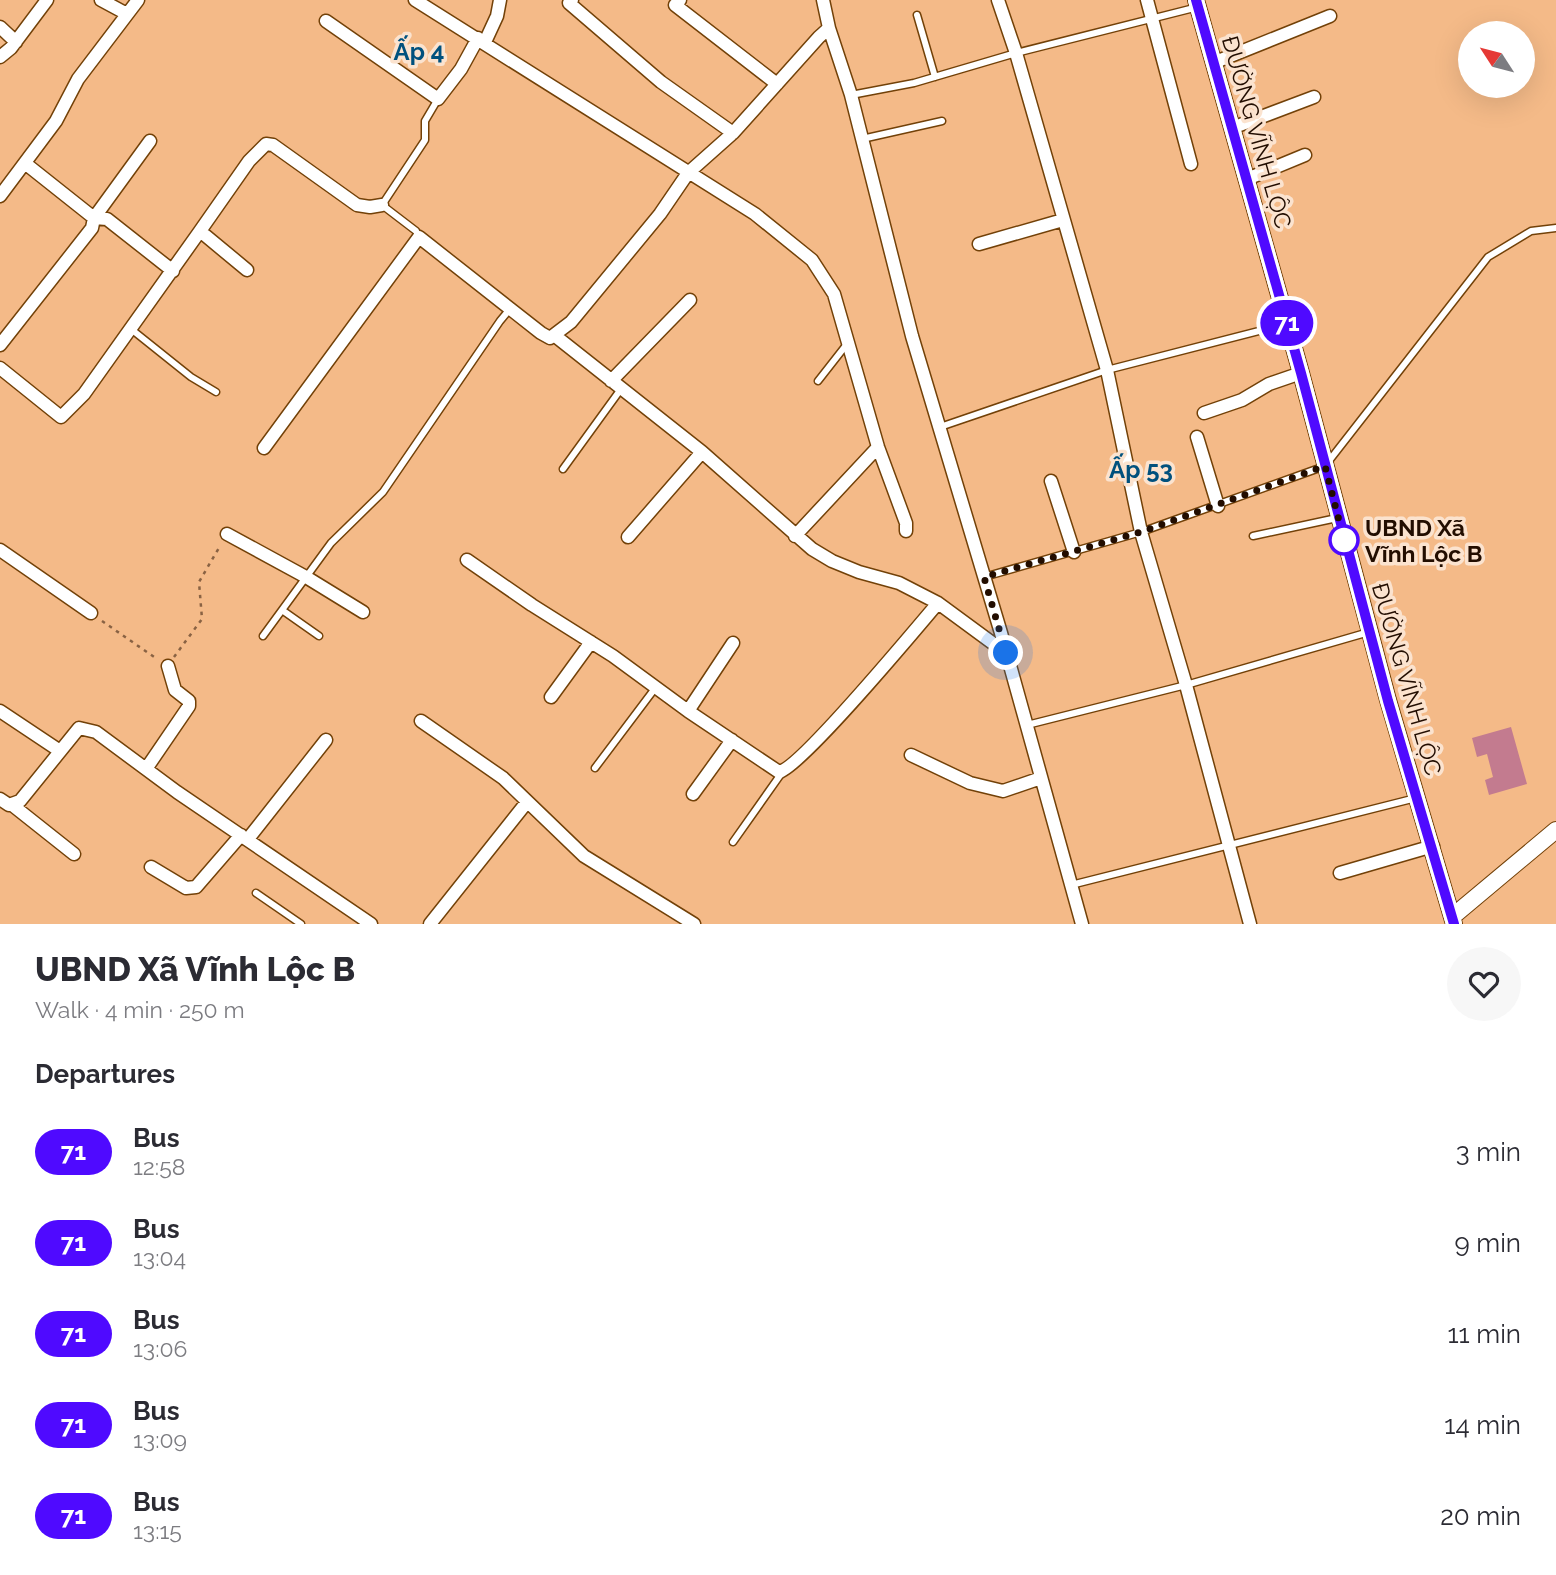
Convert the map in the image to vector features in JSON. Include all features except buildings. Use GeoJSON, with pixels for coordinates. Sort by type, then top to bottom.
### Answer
{"type":"FeatureCollection","features":[{"type":"Feature","properties":{"kind":"main road","name":"ĐƯỜNG VĨNH LỘC"},"geometry":{"type":"LineString","coordinates":[[1197,4],[1301,373],[1338,518],[1453,920]]}},
{"type":"Feature","properties":{"kind":"main road"},"geometry":{"type":"LineString","coordinates":[[1453,920],[1556,830]]}},
{"type":"Feature","properties":{"kind":"street"},"geometry":{"type":"LineString","coordinates":[[0,57],[16,41],[47,0]]}},
{"type":"Feature","properties":{"kind":"street"},"geometry":{"type":"LineString","coordinates":[[101,0],[127,14]]}},
{"type":"Feature","properties":{"kind":"street"},"geometry":{"type":"LineString","coordinates":[[0,196],[56,121],[78,79],[138,0]]}},
{"type":"Feature","properties":{"kind":"street"},"geometry":{"type":"LineString","coordinates":[[415,0],[755,214],[812,260],[834,294],[878,447],[906,523],[906,531]]}},
{"type":"Feature","properties":{"kind":"street"},"geometry":{"type":"LineString","coordinates":[[326,21],[438,99],[482,40],[497,16],[500,0]]}},
{"type":"Feature","properties":{"kind":"street"},"geometry":{"type":"LineString","coordinates":[[572,0],[569,3],[661,82],[733,133]]}},
{"type":"Feature","properties":{"kind":"street"},"geometry":{"type":"LineString","coordinates":[[680,0],[676,5],[777,83]]}},
{"type":"Feature","properties":{"kind":"street"},"geometry":{"type":"LineString","coordinates":[[823,0],[829,29],[851,95],[912,336],[1027,725],[1082,924]]}},
{"type":"Feature","properties":{"kind":"street"},"geometry":{"type":"LineString","coordinates":[[998,0],[1016,53],[1107,370],[1141,532],[1186,685],[1250,924]]}},
{"type":"Feature","properties":{"kind":"street"},"geometry":{"type":"LineString","coordinates":[[1147,0],[1191,164]]}},
{"type":"Feature","properties":{"kind":"street"},"geometry":{"type":"LineString","coordinates":[[1213,63],[1330,16]]}},
{"type":"Feature","properties":{"kind":"street"},"geometry":{"type":"LineString","coordinates":[[0,27],[16,41]]}},
{"type":"Feature","properties":{"kind":"street"},"geometry":{"type":"LineString","coordinates":[[264,448],[419,237],[550,338],[578,313],[660,214],[688,173],[733,133],[829,29]]}},
{"type":"Feature","properties":{"kind":"street"},"geometry":{"type":"LineString","coordinates":[[1232,128],[1314,97]]}},
{"type":"Feature","properties":{"kind":"street"},"geometry":{"type":"LineString","coordinates":[[0,345],[92,228],[94,218],[149,141]]}},
{"type":"Feature","properties":{"kind":"street"},"geometry":{"type":"LineString","coordinates":[[0,368],[61,417],[84,394],[249,162],[266,144],[272,145],[357,205],[382,205]]}},
{"type":"Feature","properties":{"kind":"street"},"geometry":{"type":"LineString","coordinates":[[1247,179],[1305,155]]}},
{"type":"Feature","properties":{"kind":"street"},"geometry":{"type":"LineString","coordinates":[[26,164],[94,218],[107,219],[173,271]]}},
{"type":"Feature","properties":{"kind":"street"},"geometry":{"type":"LineString","coordinates":[[979,244],[1063,220]]}},
{"type":"Feature","properties":{"kind":"street"},"geometry":{"type":"LineString","coordinates":[[200,232],[247,270]]}},
{"type":"Feature","properties":{"kind":"street"},"geometry":{"type":"LineString","coordinates":[[616,385],[690,300]]}},
{"type":"Feature","properties":{"kind":"street"},"geometry":{"type":"LineString","coordinates":[[554,335],[702,452],[795,536],[832,561],[899,583],[938,603],[1006,653]]}},
{"type":"Feature","properties":{"kind":"street"},"geometry":{"type":"LineString","coordinates":[[1204,413],[1242,400],[1269,384],[1301,373]]}},
{"type":"Feature","properties":{"kind":"street"},"geometry":{"type":"LineString","coordinates":[[1196,437],[1218,506]]}},
{"type":"Feature","properties":{"kind":"street"},"geometry":{"type":"LineString","coordinates":[[795,536],[878,447]]}},
{"type":"Feature","properties":{"kind":"street"},"geometry":{"type":"LineString","coordinates":[[628,537],[702,452]]}},
{"type":"Feature","properties":{"kind":"street"},"geometry":{"type":"LineString","coordinates":[[1051,481],[1074,552]]}},
{"type":"Feature","properties":{"kind":"street"},"geometry":{"type":"LineString","coordinates":[[227,534],[363,612]]}},
{"type":"Feature","properties":{"kind":"street"},"geometry":{"type":"LineString","coordinates":[[0,550],[91,613]]}},
{"type":"Feature","properties":{"kind":"street"},"geometry":{"type":"LineString","coordinates":[[467,560],[591,642],[772,769],[782,772],[792,765],[850,704],[938,603]]}},
{"type":"Feature","properties":{"kind":"street"},"geometry":{"type":"LineString","coordinates":[[551,697],[591,642]]}},
{"type":"Feature","properties":{"kind":"street"},"geometry":{"type":"LineString","coordinates":[[688,711],[733,643]]}},
{"type":"Feature","properties":{"kind":"street"},"geometry":{"type":"LineString","coordinates":[[146,769],[189,706],[188,701],[175,690],[168,666]]}},
{"type":"Feature","properties":{"kind":"street"},"geometry":{"type":"LineString","coordinates":[[0,710],[60,751]]}},
{"type":"Feature","properties":{"kind":"street"},"geometry":{"type":"LineString","coordinates":[[421,721],[503,779],[584,856],[694,924]]}},
{"type":"Feature","properties":{"kind":"street"},"geometry":{"type":"LineString","coordinates":[[6,802],[20,801],[79,728],[96,732],[371,924]]}},
{"type":"Feature","properties":{"kind":"street"},"geometry":{"type":"LineString","coordinates":[[151,867],[186,888],[196,887],[244,837],[326,740]]}},
{"type":"Feature","properties":{"kind":"street"},"geometry":{"type":"LineString","coordinates":[[693,794],[732,740]]}},
{"type":"Feature","properties":{"kind":"street"},"geometry":{"type":"LineString","coordinates":[[911,755],[970,783],[1003,791],[1041,778]]}},
{"type":"Feature","properties":{"kind":"street"},"geometry":{"type":"LineString","coordinates":[[6,802],[74,854]]}},
{"type":"Feature","properties":{"kind":"street"},"geometry":{"type":"LineString","coordinates":[[429,924],[527,803]]}},
{"type":"Feature","properties":{"kind":"street"},"geometry":{"type":"LineString","coordinates":[[1340,873],[1433,846]]}},
{"type":"Feature","properties":{"kind":"lane"},"geometry":{"type":"LineString","coordinates":[[851,95],[935,78],[1197,4]]}},
{"type":"Feature","properties":{"kind":"lane"},"geometry":{"type":"LineString","coordinates":[[916,15],[935,78]]}},
{"type":"Feature","properties":{"kind":"lane"},"geometry":{"type":"LineString","coordinates":[[419,237],[382,205],[425,140],[425,121],[438,99]]}},
{"type":"Feature","properties":{"kind":"lane"},"geometry":{"type":"LineString","coordinates":[[862,139],[942,121]]}},
{"type":"Feature","properties":{"kind":"lane"},"geometry":{"type":"LineString","coordinates":[[984,577],[1141,532],[1325,466],[1488,257],[1531,231],[1556,228]]}},
{"type":"Feature","properties":{"kind":"lane"},"geometry":{"type":"LineString","coordinates":[[263,636],[331,543],[383,492],[511,308]]}},
{"type":"Feature","properties":{"kind":"lane"},"geometry":{"type":"LineString","coordinates":[[940,427],[1107,370],[1287,323]]}},
{"type":"Feature","properties":{"kind":"lane"},"geometry":{"type":"LineString","coordinates":[[131,329],[191,377],[216,392]]}},
{"type":"Feature","properties":{"kind":"lane"},"geometry":{"type":"LineString","coordinates":[[818,381],[848,343]]}},
{"type":"Feature","properties":{"kind":"lane"},"geometry":{"type":"LineString","coordinates":[[563,469],[616,385]]}},
{"type":"Feature","properties":{"kind":"lane"},"geometry":{"type":"LineString","coordinates":[[1253,536],[1338,518]]}},
{"type":"Feature","properties":{"kind":"lane"},"geometry":{"type":"LineString","coordinates":[[282,610],[319,636]]}},
{"type":"Feature","properties":{"kind":"lane"},"geometry":{"type":"LineString","coordinates":[[1027,725],[1186,685],[1370,632]]}},
{"type":"Feature","properties":{"kind":"lane"},"geometry":{"type":"LineString","coordinates":[[595,768],[656,687]]}},
{"type":"Feature","properties":{"kind":"lane"},"geometry":{"type":"LineString","coordinates":[[733,842],[782,772]]}},
{"type":"Feature","properties":{"kind":"lane"},"geometry":{"type":"LineString","coordinates":[[1072,886],[1418,797]]}},
{"type":"Feature","properties":{"kind":"lane"},"geometry":{"type":"LineString","coordinates":[[256,893],[301,924]]}},
{"type":"Feature","properties":{"kind":"path"},"geometry":{"type":"LineString","coordinates":[[91,613],[168,666],[202,619],[199,582],[227,534]]}},
{"type":"Feature","properties":{"kind":"bus line","name":"71"},"geometry":{"type":"LineString","coordinates":[[1196,0],[1301,373],[1388,701],[1454,924]]}},
{"type":"Feature","properties":{"kind":"place","name":"UBND Xã Vĩnh Lộc B"},"geometry":{"type":"Point","coordinates":[1344,540]}},
{"type":"Feature","properties":{"kind":"district","name":"Ấp 4"},"geometry":{"type":"Point","coordinates":[419,51]}},
{"type":"Feature","properties":{"kind":"district","name":"Ấp 53"},"geometry":{"type":"Point","coordinates":[1141,469]}},
{"type":"Feature","properties":{"kind":"route"},"geometry":{"type":"LineString","coordinates":[[1006,653],[984,577],[1141,532],[1325,466],[1344,540]]}}]}
